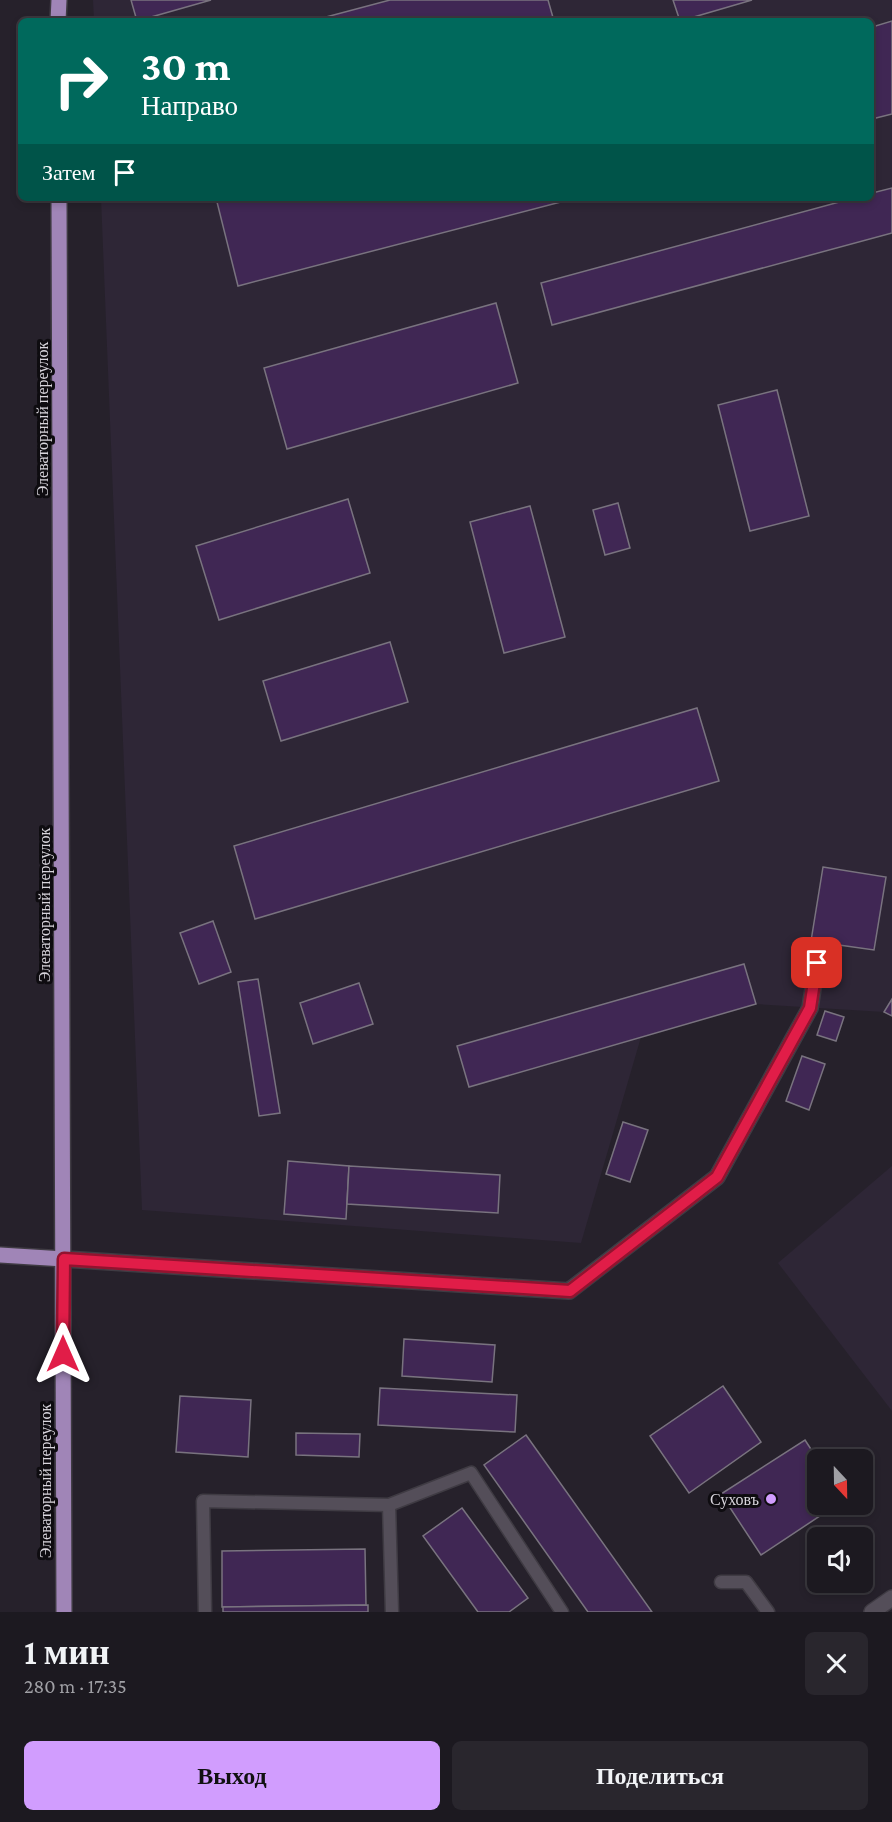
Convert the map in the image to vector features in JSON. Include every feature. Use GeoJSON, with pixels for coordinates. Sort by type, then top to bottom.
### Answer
{"type":"FeatureCollection","features":[{"type":"Feature","properties":{"kind":"main road"},"geometry":{"type":"LineString","coordinates":[[58,18],[59,0]]}},
{"type":"Feature","properties":{"kind":"main road","name":"Элеваторный переулок"},"geometry":{"type":"LineString","coordinates":[[59,201],[64,1612]]}},
{"type":"Feature","properties":{"kind":"main road"},"geometry":{"type":"LineString","coordinates":[[0,1255],[64,1259]]}},
{"type":"Feature","properties":{"kind":"street"},"geometry":{"type":"LineString","coordinates":[[64,1259],[570,1291],[717,1177],[810,1008],[817,963]]}},
{"type":"Feature","properties":{"kind":"street"},"geometry":{"type":"LineString","coordinates":[[872,1612],[892,1598]]}},
{"type":"Feature","properties":{"kind":"lane"},"geometry":{"type":"LineString","coordinates":[[205,1612],[203,1501],[389,1504],[471,1473],[562,1612]]}},
{"type":"Feature","properties":{"kind":"lane"},"geometry":{"type":"LineString","coordinates":[[389,1504],[392,1612]]}},
{"type":"Feature","properties":{"kind":"lane"},"geometry":{"type":"LineString","coordinates":[[721,1582],[747,1582],[768,1612]]}},
{"type":"Feature","properties":{"kind":"shaded area"},"geometry":{"type":"Polygon","coordinates":[[[93,0],[892,0],[892,1016],[884,1012],[756,1004],[641,1037],[581,1243],[142,1210],[101,201],[874,201],[874,18],[94,18],[93,0]]]}},
{"type":"Feature","properties":{"kind":"shaded area"},"geometry":{"type":"Polygon","coordinates":[[[892,1166],[892,1411],[778,1263],[892,1166]]]}},
{"type":"Feature","properties":{"kind":"building"},"geometry":{"type":"Polygon","coordinates":[[[131,0],[211,0],[148,18],[136,18],[131,0]]]}},
{"type":"Feature","properties":{"kind":"building"},"geometry":{"type":"Polygon","coordinates":[[[390,0],[548,0],[553,18],[322,18],[390,0]]]}},
{"type":"Feature","properties":{"kind":"building"},"geometry":{"type":"Polygon","coordinates":[[[673,0],[752,0],[690,18],[679,18],[673,0]]]}},
{"type":"Feature","properties":{"kind":"building"},"geometry":{"type":"Polygon","coordinates":[[[892,21],[892,114],[874,118],[874,26],[892,21]]]}},
{"type":"Feature","properties":{"kind":"building"},"geometry":{"type":"Polygon","coordinates":[[[892,188],[892,233],[552,325],[541,283],[843,201],[874,201],[874,192],[892,188]]]}},
{"type":"Feature","properties":{"kind":"building"},"geometry":{"type":"Polygon","coordinates":[[[217,201],[564,201],[238,286],[217,201]]]}},
{"type":"Feature","properties":{"kind":"building"},"geometry":{"type":"Polygon","coordinates":[[[496,303],[518,383],[287,449],[264,368],[496,303]]]}},
{"type":"Feature","properties":{"kind":"building"},"geometry":{"type":"Polygon","coordinates":[[[777,390],[809,516],[750,531],[718,405],[777,390]]]}},
{"type":"Feature","properties":{"kind":"building"},"geometry":{"type":"Polygon","coordinates":[[[348,499],[370,573],[219,620],[196,546],[348,499]]]}},
{"type":"Feature","properties":{"kind":"building"},"geometry":{"type":"Polygon","coordinates":[[[618,503],[630,548],[605,555],[593,510],[618,503]]]}},
{"type":"Feature","properties":{"kind":"building"},"geometry":{"type":"Polygon","coordinates":[[[530,506],[565,637],[504,653],[470,522],[530,506]]]}},
{"type":"Feature","properties":{"kind":"building"},"geometry":{"type":"Polygon","coordinates":[[[390,642],[408,702],[281,741],[263,681],[390,642]]]}},
{"type":"Feature","properties":{"kind":"building"},"geometry":{"type":"Polygon","coordinates":[[[697,708],[719,781],[255,919],[234,846],[697,708]]]}},
{"type":"Feature","properties":{"kind":"building"},"geometry":{"type":"Polygon","coordinates":[[[823,867],[886,877],[874,950],[811,941],[823,867]]]}},
{"type":"Feature","properties":{"kind":"building"},"geometry":{"type":"Polygon","coordinates":[[[213,921],[231,972],[199,984],[180,933],[213,921]]]}},
{"type":"Feature","properties":{"kind":"building"},"geometry":{"type":"Polygon","coordinates":[[[744,964],[756,1004],[469,1087],[457,1046],[744,964]]]}},
{"type":"Feature","properties":{"kind":"building"},"geometry":{"type":"Polygon","coordinates":[[[258,979],[280,1113],[259,1116],[238,982],[258,979]]]}},
{"type":"Feature","properties":{"kind":"building"},"geometry":{"type":"Polygon","coordinates":[[[359,983],[373,1024],[313,1044],[300,1003],[359,983]]]}},
{"type":"Feature","properties":{"kind":"building"},"geometry":{"type":"Polygon","coordinates":[[[892,999],[892,1016],[884,1012],[892,999]]]}},
{"type":"Feature","properties":{"kind":"building"},"geometry":{"type":"Polygon","coordinates":[[[825,1011],[844,1017],[836,1041],[817,1035],[825,1011]]]}},
{"type":"Feature","properties":{"kind":"building"},"geometry":{"type":"Polygon","coordinates":[[[802,1056],[825,1064],[809,1110],[786,1101],[802,1056]]]}},
{"type":"Feature","properties":{"kind":"building"},"geometry":{"type":"Polygon","coordinates":[[[623,1122],[648,1130],[630,1182],[606,1174],[623,1122]]]}},
{"type":"Feature","properties":{"kind":"building"},"geometry":{"type":"Polygon","coordinates":[[[288,1161],[349,1166],[346,1219],[284,1214],[288,1161]]]}},
{"type":"Feature","properties":{"kind":"building"},"geometry":{"type":"Polygon","coordinates":[[[349,1166],[500,1175],[498,1213],[347,1204],[349,1166]]]}},
{"type":"Feature","properties":{"kind":"building"},"geometry":{"type":"Polygon","coordinates":[[[404,1339],[495,1345],[492,1382],[402,1376],[404,1339]]]}},
{"type":"Feature","properties":{"kind":"building"},"geometry":{"type":"Polygon","coordinates":[[[723,1386],[761,1442],[689,1493],[650,1436],[723,1386]]]}},
{"type":"Feature","properties":{"kind":"building"},"geometry":{"type":"Polygon","coordinates":[[[380,1388],[517,1395],[515,1432],[378,1425],[380,1388]]]}},
{"type":"Feature","properties":{"kind":"building"},"geometry":{"type":"Polygon","coordinates":[[[180,1396],[251,1400],[248,1457],[176,1452],[180,1396]]]}},
{"type":"Feature","properties":{"kind":"building"},"geometry":{"type":"Polygon","coordinates":[[[296,1433],[360,1434],[359,1457],[296,1455],[296,1433]]]}},
{"type":"Feature","properties":{"kind":"building"},"geometry":{"type":"Polygon","coordinates":[[[526,1435],[652,1612],[588,1612],[484,1465],[526,1435]]]}},
{"type":"Feature","properties":{"kind":"building","name":"Суховъ"},"geometry":{"type":"Polygon","coordinates":[[[805,1440],[811,1449],[807,1449],[807,1515],[821,1515],[761,1555],[721,1494],[805,1440]]]}},
{"type":"Feature","properties":{"kind":"building"},"geometry":{"type":"Polygon","coordinates":[[[462,1508],[528,1598],[509,1612],[478,1612],[423,1536],[462,1508]]]}},
{"type":"Feature","properties":{"kind":"building"},"geometry":{"type":"Polygon","coordinates":[[[365,1549],[366,1605],[222,1607],[222,1551],[365,1549]]]}},
{"type":"Feature","properties":{"kind":"building"},"geometry":{"type":"Polygon","coordinates":[[[368,1605],[368,1612],[223,1612],[223,1607],[368,1605]]]}},
{"type":"Feature","properties":{"kind":"place","name":"Суховъ"},"geometry":{"type":"Point","coordinates":[771,1499]}},
{"type":"Feature","properties":{"kind":"route"},"geometry":{"type":"LineString","coordinates":[[63,1354],[64,1259],[570,1291],[717,1177],[810,1008],[817,963]]}}]}
